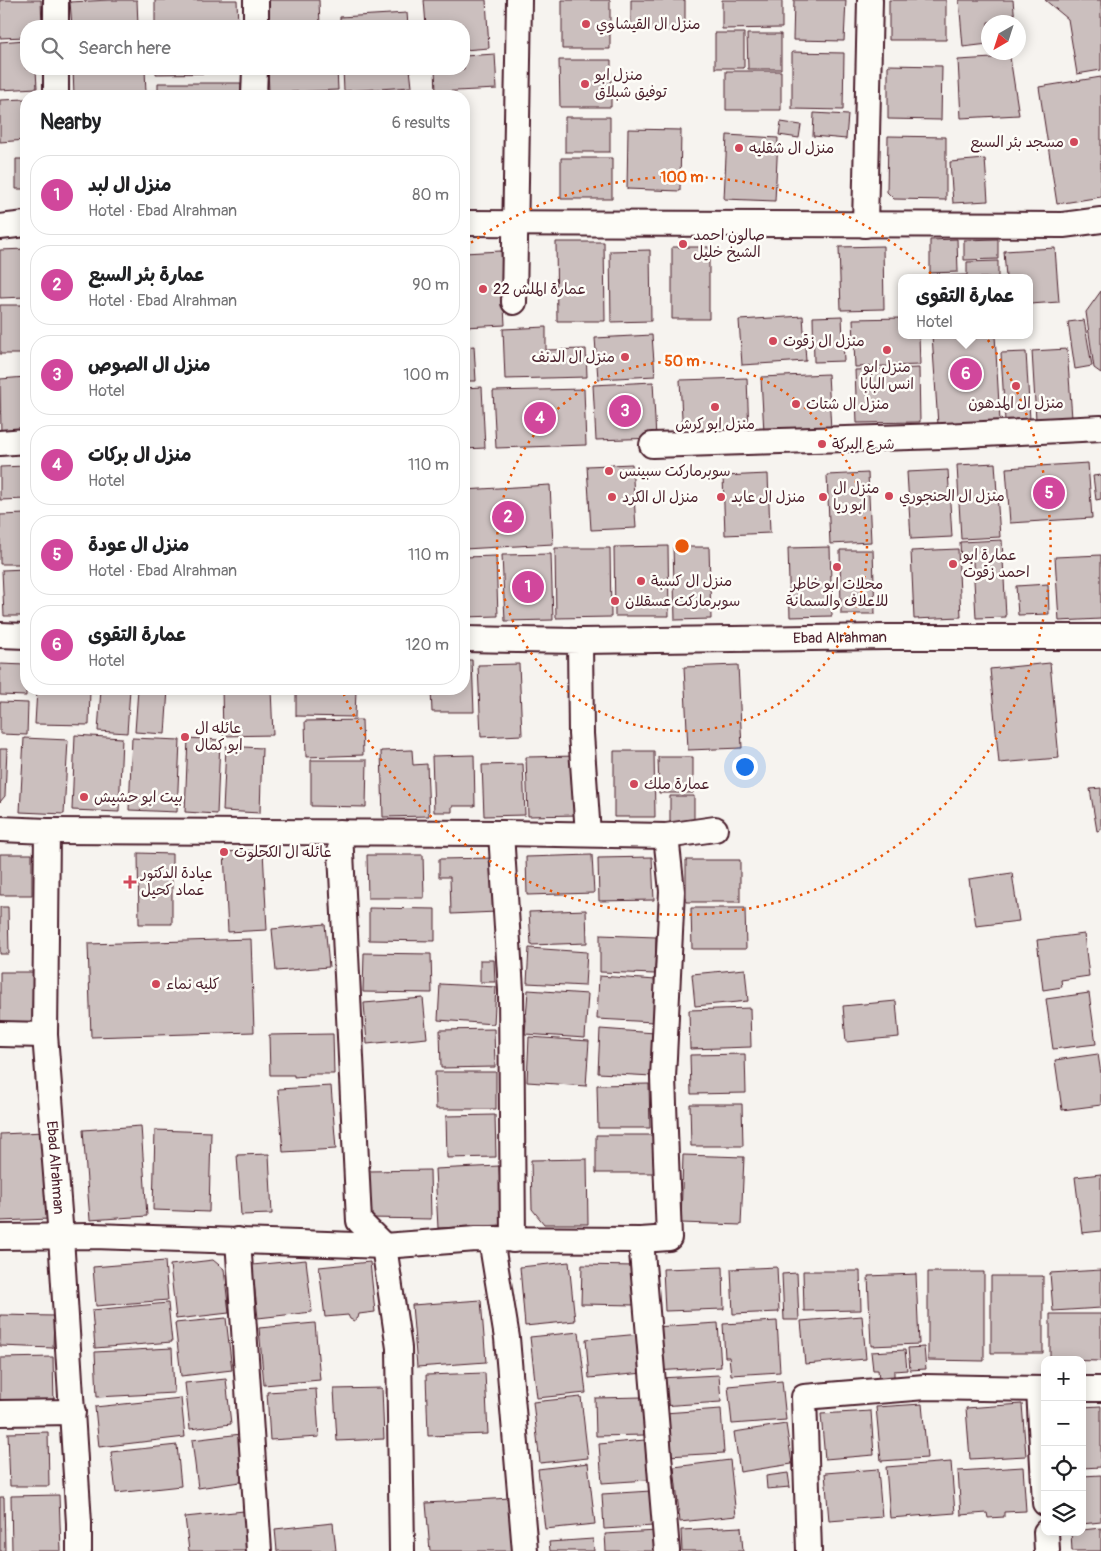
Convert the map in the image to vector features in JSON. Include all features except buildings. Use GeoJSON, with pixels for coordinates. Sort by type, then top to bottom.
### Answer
{"type":"FeatureCollection","features":[{"type":"Feature","properties":{"kind":"street"},"geometry":{"type":"LineString","coordinates":[[56,0],[56,20]]}},
{"type":"Feature","properties":{"kind":"street"},"geometry":{"type":"LineString","coordinates":[[256,0],[256,20]]}},
{"type":"Feature","properties":{"kind":"street"},"geometry":{"type":"LineString","coordinates":[[514,302],[520,0]]}},
{"type":"Feature","properties":{"kind":"street"},"geometry":{"type":"LineString","coordinates":[[865,225],[870,0]]}},
{"type":"Feature","properties":{"kind":"street"},"geometry":{"type":"LineString","coordinates":[[56,75],[56,90]]}},
{"type":"Feature","properties":{"kind":"street"},"geometry":{"type":"LineString","coordinates":[[254,90],[255,75]]}},
{"type":"Feature","properties":{"kind":"street"},"geometry":{"type":"LineString","coordinates":[[470,223],[1063,226],[1101,220]]}},
{"type":"Feature","properties":{"kind":"street"},"geometry":{"type":"LineString","coordinates":[[0,227],[20,225]]}},
{"type":"Feature","properties":{"kind":"street"},"geometry":{"type":"LineString","coordinates":[[652,445],[943,436],[1101,428]]}},
{"type":"Feature","properties":{"kind":"street"},"geometry":{"type":"LineString","coordinates":[[0,443],[20,441]]}},
{"type":"Feature","properties":{"kind":"street"},"geometry":{"type":"LineString","coordinates":[[0,635],[20,636]]}},
{"type":"Feature","properties":{"kind":"street","name":"Ebad Alrahman"},"geometry":{"type":"LineString","coordinates":[[470,639],[580,641],[895,637],[1101,637]]}},
{"type":"Feature","properties":{"kind":"street"},"geometry":{"type":"LineString","coordinates":[[580,641],[581,734],[588,834]]}},
{"type":"Feature","properties":{"kind":"street"},"geometry":{"type":"LineString","coordinates":[[0,829],[47,831],[501,833],[666,836],[715,829]]}},
{"type":"Feature","properties":{"kind":"street","name":"Ebad Alrahman"},"geometry":{"type":"LineString","coordinates":[[47,831],[45,1035],[73,1412],[79,1551]]}},
{"type":"Feature","properties":{"kind":"street"},"geometry":{"type":"LineString","coordinates":[[340,832],[359,1221],[384,1246],[399,1348],[402,1551]]}},
{"type":"Feature","properties":{"kind":"street"},"geometry":{"type":"LineString","coordinates":[[501,833],[511,990],[502,1239],[507,1338],[526,1551]]}},
{"type":"Feature","properties":{"kind":"street"},"geometry":{"type":"LineString","coordinates":[[0,1236],[94,1236],[384,1246],[502,1239],[641,1240],[669,1238],[663,1078],[672,890],[666,836]]}},
{"type":"Feature","properties":{"kind":"street"},"geometry":{"type":"LineString","coordinates":[[0,1034],[45,1035]]}},
{"type":"Feature","properties":{"kind":"street"},"geometry":{"type":"LineString","coordinates":[[238,1240],[259,1551]]}},
{"type":"Feature","properties":{"kind":"street"},"geometry":{"type":"LineString","coordinates":[[641,1240],[667,1551]]}},
{"type":"Feature","properties":{"kind":"street"},"geometry":{"type":"LineString","coordinates":[[809,1551],[804,1397],[926,1388],[1041,1389]]}},
{"type":"Feature","properties":{"kind":"street"},"geometry":{"type":"LineString","coordinates":[[1086,1389],[1101,1389]]}},
{"type":"Feature","properties":{"kind":"street"},"geometry":{"type":"LineString","coordinates":[[1042,1401],[1045,1491]]}},
{"type":"Feature","properties":{"kind":"street"},"geometry":{"type":"LineString","coordinates":[[0,1413],[73,1412]]}},
{"type":"Feature","properties":{"kind":"street"},"geometry":{"type":"LineString","coordinates":[[1046,1536],[1047,1551]]}},
{"type":"Feature","properties":{"kind":"place","name":"منزل ال القيشاوي"},"geometry":{"type":"Point","coordinates":[586,24]}},
{"type":"Feature","properties":{"kind":"place","name":"منزل ابو توفيق شبلاق"},"geometry":{"type":"Point","coordinates":[585,84]}},
{"type":"Feature","properties":{"kind":"place","name":"مسجد بئر السبع"},"geometry":{"type":"Point","coordinates":[1074,142]}},
{"type":"Feature","properties":{"kind":"place","name":"منزل ال شقليه"},"geometry":{"type":"Point","coordinates":[739,148]}},
{"type":"Feature","properties":{"kind":"place","name":"صالون احمد الشيخ خليل"},"geometry":{"type":"Point","coordinates":[683,244]}},
{"type":"Feature","properties":{"kind":"place","name":"عمارة الملش 22"},"geometry":{"type":"Point","coordinates":[483,289]}},
{"type":"Feature","properties":{"kind":"place","name":"منزل ال زقوت"},"geometry":{"type":"Point","coordinates":[773,341]}},
{"type":"Feature","properties":{"kind":"place","name":"منزل ابو انس البابا"},"geometry":{"type":"Point","coordinates":[887,350]}},
{"type":"Feature","properties":{"kind":"place","name":"منزل ال الدنف"},"geometry":{"type":"Point","coordinates":[625,357]}},
{"type":"Feature","properties":{"kind":"place","name":"عمارة التقوى"},"geometry":{"type":"Point","coordinates":[966,374]}},
{"type":"Feature","properties":{"kind":"place","name":"منزل ال المدهون"},"geometry":{"type":"Point","coordinates":[1016,386]}},
{"type":"Feature","properties":{"kind":"place","name":"منزل ال شتات"},"geometry":{"type":"Point","coordinates":[796,404]}},
{"type":"Feature","properties":{"kind":"place","name":"منزل ابو كرش"},"geometry":{"type":"Point","coordinates":[715,407]}},
{"type":"Feature","properties":{"kind":"place","name":"منزل ال الصوص"},"geometry":{"type":"Point","coordinates":[625,411]}},
{"type":"Feature","properties":{"kind":"place","name":"منزل ال بركات"},"geometry":{"type":"Point","coordinates":[540,418]}},
{"type":"Feature","properties":{"kind":"place","name":"شرع البركة"},"geometry":{"type":"Point","coordinates":[822,444]}},
{"type":"Feature","properties":{"kind":"place","name":"سوبرماركت سبينس"},"geometry":{"type":"Point","coordinates":[609,471]}},
{"type":"Feature","properties":{"kind":"place","name":"منزل ال عودة"},"geometry":{"type":"Point","coordinates":[1049,493]}},
{"type":"Feature","properties":{"kind":"place","name":"منزل ال الحنجوري"},"geometry":{"type":"Point","coordinates":[889,496]}},
{"type":"Feature","properties":{"kind":"place","name":"منزل ال الكرد"},"geometry":{"type":"Point","coordinates":[612,497]}},
{"type":"Feature","properties":{"kind":"place","name":"منزل ال عابد"},"geometry":{"type":"Point","coordinates":[721,497]}},
{"type":"Feature","properties":{"kind":"place","name":"منزل ال ابو ريا"},"geometry":{"type":"Point","coordinates":[823,497]}},
{"type":"Feature","properties":{"kind":"place","name":"عمارة بئر السبع"},"geometry":{"type":"Point","coordinates":[508,517]}},
{"type":"Feature","properties":{"kind":"place","name":"عمارة ابو احمد زقوت"},"geometry":{"type":"Point","coordinates":[953,564]}},
{"type":"Feature","properties":{"kind":"place","name":"محلات ابو خاطر للاعلاف والسمانة"},"geometry":{"type":"Point","coordinates":[837,567]}},
{"type":"Feature","properties":{"kind":"place","name":"منزل ال كسبة"},"geometry":{"type":"Point","coordinates":[641,581]}},
{"type":"Feature","properties":{"kind":"place","name":"منزل ال لبد"},"geometry":{"type":"Point","coordinates":[528,587]}},
{"type":"Feature","properties":{"kind":"place","name":"سوبرماركت عسقلان"},"geometry":{"type":"Point","coordinates":[615,601]}},
{"type":"Feature","properties":{"kind":"place","name":"عائله ال ابو كمال"},"geometry":{"type":"Point","coordinates":[185,737]}},
{"type":"Feature","properties":{"kind":"place","name":"عمارة ملك"},"geometry":{"type":"Point","coordinates":[634,784]}},
{"type":"Feature","properties":{"kind":"place","name":"بيت ابو حشيش"},"geometry":{"type":"Point","coordinates":[84,797]}},
{"type":"Feature","properties":{"kind":"place","name":"عائله ال الكحلوت"},"geometry":{"type":"Point","coordinates":[224,852]}},
{"type":"Feature","properties":{"kind":"place","name":"عيادة الدكتور عماد كحيل"},"geometry":{"type":"Point","coordinates":[130,882]}},
{"type":"Feature","properties":{"kind":"place","name":"كليه نماء"},"geometry":{"type":"Point","coordinates":[156,984]}}]}
